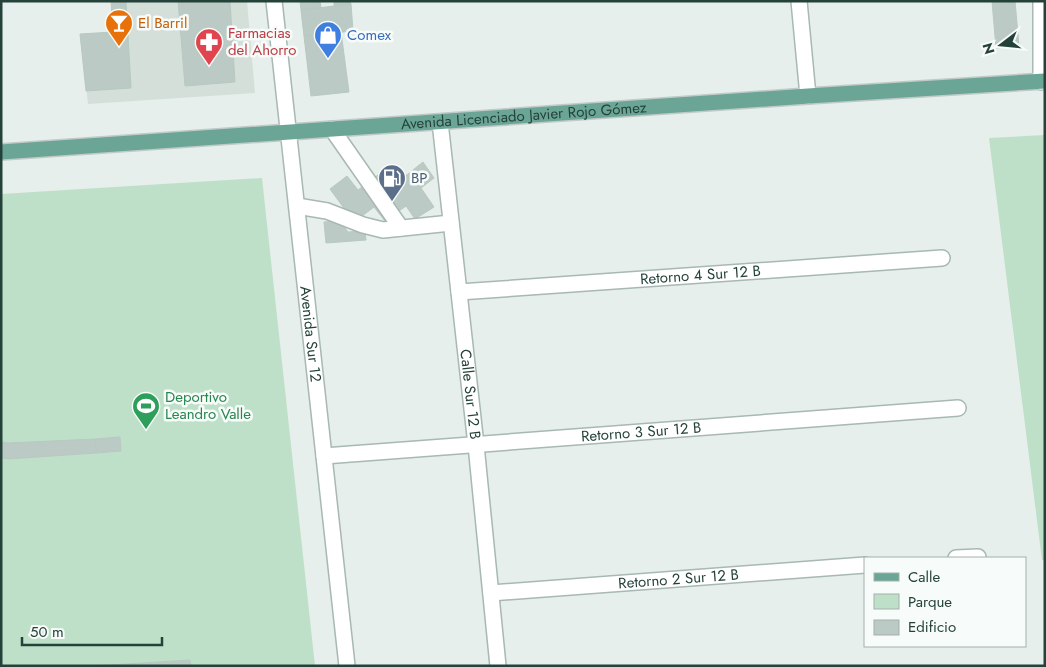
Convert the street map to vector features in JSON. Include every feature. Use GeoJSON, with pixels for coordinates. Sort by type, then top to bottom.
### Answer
{"type":"FeatureCollection","features":[{"type":"Feature","properties":{"kind":"main road","name":"Avenida Licenciado Javier Rojo Gómez"},"geometry":{"type":"LineString","coordinates":[[1,152],[808,96],[1043,82]]}},
{"type":"Feature","properties":{"kind":"street","name":"Avenida Sur 12"},"geometry":{"type":"LineString","coordinates":[[274,1],[346,666]]}},
{"type":"Feature","properties":{"kind":"street"},"geometry":{"type":"LineString","coordinates":[[799,1],[808,96]]}},
{"type":"Feature","properties":{"kind":"street"},"geometry":{"type":"LineString","coordinates":[[1041,1],[1043,82]]}},
{"type":"Feature","properties":{"kind":"street","name":"Calle Sur 12 B"},"geometry":{"type":"LineString","coordinates":[[440,122],[476,445],[498,666]]}},
{"type":"Feature","properties":{"kind":"street"},"geometry":{"type":"LineString","coordinates":[[332,129],[401,228]]}},
{"type":"Feature","properties":{"kind":"street"},"geometry":{"type":"LineString","coordinates":[[297,206],[327,211],[363,225],[383,230],[451,223]]}},
{"type":"Feature","properties":{"kind":"street","name":"Retorno 4 Sur 12 B"},"geometry":{"type":"LineString","coordinates":[[459,292],[942,258]]}},
{"type":"Feature","properties":{"kind":"street","name":"Retorno 3 Sur 12 B"},"geometry":{"type":"LineString","coordinates":[[324,456],[958,408]]}},
{"type":"Feature","properties":{"kind":"street","name":"Retorno 2 Sur 12 B"},"geometry":{"type":"LineString","coordinates":[[491,592],[864,565]]}},
{"type":"Feature","properties":{"kind":"shaded area"},"geometry":{"type":"Polygon","coordinates":[[[111,1],[247,1],[255,93],[88,104],[80,34],[113,32],[111,1]]]}},
{"type":"Feature","properties":{"kind":"green space"},"geometry":{"type":"Polygon","coordinates":[[[1045,135],[1045,560],[1042,560],[989,138],[1045,135]]]}},
{"type":"Feature","properties":{"kind":"green space","name":"Deportivo Leandro Valle"},"geometry":{"type":"Polygon","coordinates":[[[262,178],[315,666],[1,666],[1,194],[262,178]]]}},
{"type":"Feature","properties":{"kind":"building"},"geometry":{"type":"Polygon","coordinates":[[[111,1],[126,1],[131,88],[86,91],[80,34],[113,32],[111,1]]]}},
{"type":"Feature","properties":{"kind":"building"},"geometry":{"type":"Polygon","coordinates":[[[178,1],[230,1],[235,82],[185,86],[178,1]]]}},
{"type":"Feature","properties":{"kind":"building"},"geometry":{"type":"Polygon","coordinates":[[[300,1],[320,1],[321,8],[301,10],[300,1]]]}},
{"type":"Feature","properties":{"kind":"building"},"geometry":{"type":"Polygon","coordinates":[[[334,1],[350,1],[351,4],[334,6],[334,1]]]}},
{"type":"Feature","properties":{"kind":"building"},"geometry":{"type":"Polygon","coordinates":[[[992,1],[1015,1],[1019,46],[996,48],[992,1]]]}},
{"type":"Feature","properties":{"kind":"building"},"geometry":{"type":"Polygon","coordinates":[[[351,4],[353,31],[304,36],[301,10],[351,4]]]}},
{"type":"Feature","properties":{"kind":"building"},"geometry":{"type":"Polygon","coordinates":[[[341,32],[349,92],[311,96],[304,36],[341,32]]]}},
{"type":"Feature","properties":{"kind":"building"},"geometry":{"type":"Polygon","coordinates":[[[423,162],[434,178],[421,188],[434,207],[415,219],[406,206],[385,221],[374,207],[354,222],[330,189],[347,176],[358,190],[378,175],[389,189],[423,162]]]}},
{"type":"Feature","properties":{"kind":"building"},"geometry":{"type":"Polygon","coordinates":[[[340,221],[348,232],[365,231],[366,240],[326,243],[324,222],[340,221]]]}},
{"type":"Feature","properties":{"kind":"building"},"geometry":{"type":"Polygon","coordinates":[[[120,437],[121,451],[96,453],[95,439],[120,437]]]}},
{"type":"Feature","properties":{"kind":"building"},"geometry":{"type":"Polygon","coordinates":[[[95,439],[96,453],[1,458],[1,442],[95,439]]]}},
{"type":"Feature","properties":{"kind":"building"},"geometry":{"type":"Polygon","coordinates":[[[190,660],[191,666],[94,666],[190,660]]]}},
{"type":"Feature","properties":{"kind":"place","name":"El Barril"},"geometry":{"type":"Point","coordinates":[119,47]}},
{"type":"Feature","properties":{"kind":"place","name":"Comex"},"geometry":{"type":"Point","coordinates":[328,59]}},
{"type":"Feature","properties":{"kind":"place","name":"Farmacias del Ahorro"},"geometry":{"type":"Point","coordinates":[209,66]}},
{"type":"Feature","properties":{"kind":"place","name":"BP"},"geometry":{"type":"Point","coordinates":[392,202]}},
{"type":"Feature","properties":{"kind":"place","name":"Deportivo Leandro Valle"},"geometry":{"type":"Point","coordinates":[146,430]}}]}
